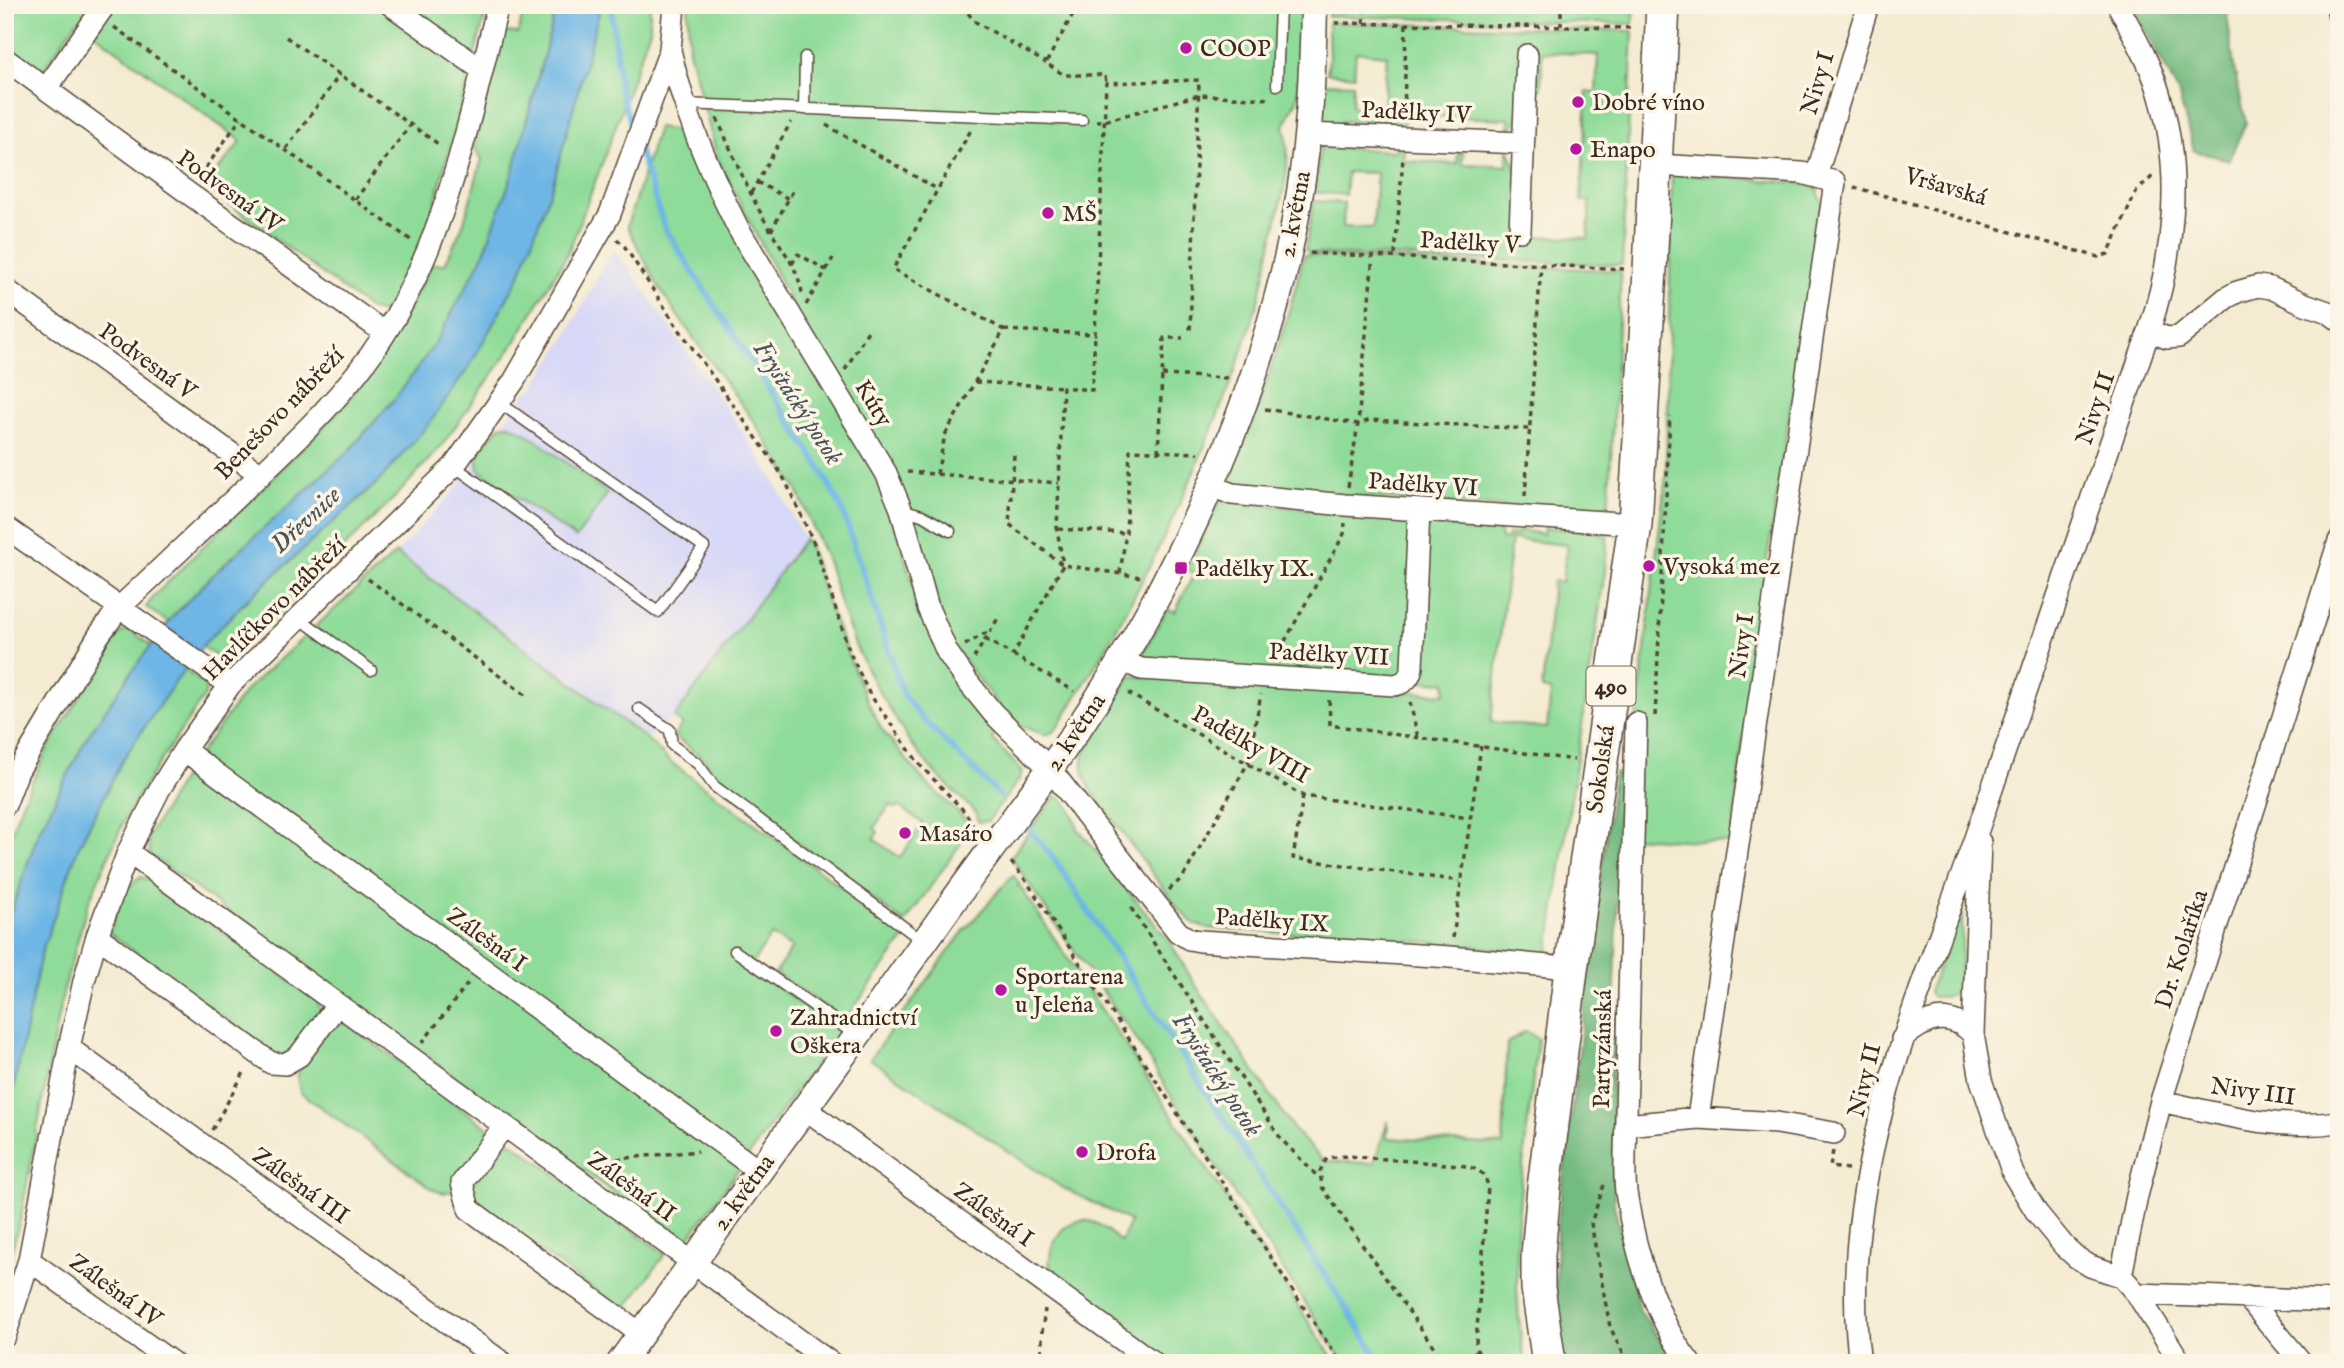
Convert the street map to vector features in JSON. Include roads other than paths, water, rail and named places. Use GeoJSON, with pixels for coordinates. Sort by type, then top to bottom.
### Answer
{"type":"FeatureCollection","features":[{"type":"Feature","properties":{"kind":"main road","name":"Sokolská"},"geometry":{"type":"LineString","coordinates":[[1549,1363],[1538,1288],[1538,1255],[1571,970],[1635,524],[1662,5]]}},
{"type":"Feature","properties":{"kind":"street"},"geometry":{"type":"LineString","coordinates":[[391,5],[482,70]]}},
{"type":"Feature","properties":{"kind":"street","name":"Benešovo nábřeží"},"geometry":{"type":"LineString","coordinates":[[5,805],[12,767],[119,608],[261,475],[335,400],[361,369],[385,333],[411,287],[434,236],[498,5]]}},
{"type":"Feature","properties":{"kind":"street"},"geometry":{"type":"LineString","coordinates":[[670,50],[674,5]]}},
{"type":"Feature","properties":{"kind":"street","name":"Nivy I"},"geometry":{"type":"LineString","coordinates":[[1698,1118],[1826,179],[1868,5]]}},
{"type":"Feature","properties":{"kind":"street","name":"Nivy II"},"geometry":{"type":"LineString","coordinates":[[1860,1363],[1855,1274],[1862,1204],[1902,1040],[1981,822],[2163,284],[2171,235],[2173,171],[2168,128],[2159,92],[2146,59],[2118,5]]}},
{"type":"Feature","properties":{"kind":"street"},"geometry":{"type":"LineString","coordinates":[[2337,5],[2339,17]]}},
{"type":"Feature","properties":{"kind":"street"},"geometry":{"type":"LineString","coordinates":[[46,89],[102,10]]}},
{"type":"Feature","properties":{"kind":"street","name":"2. května"},"geometry":{"type":"LineString","coordinates":[[620,1363],[924,943],[980,842],[1043,779],[1115,671],[1149,612],[1209,485],[1240,391],[1266,337],[1300,194],[1321,14]]}},
{"type":"Feature","properties":{"kind":"street","name":"Kúty"},"geometry":{"type":"LineString","coordinates":[[670,50],[683,104],[713,177],[738,228],[886,473],[901,509],[928,608],[947,652],[1043,779]]}},
{"type":"Feature","properties":{"kind":"street","name":"Havlíčkovo nábřeží"},"geometry":{"type":"LineString","coordinates":[[5,1336],[29,1260],[69,1048],[97,936],[128,852],[159,790],[224,680],[299,618],[454,466],[500,402],[605,222],[670,50]]}},
{"type":"Feature","properties":{"kind":"street"},"geometry":{"type":"LineString","coordinates":[[1520,231],[1527,55]]}},
{"type":"Feature","properties":{"kind":"street","name":"Podvesná IV"},"geometry":{"type":"LineString","coordinates":[[5,59],[385,333]]}},
{"type":"Feature","properties":{"kind":"street","name":"Padělky IV"},"geometry":{"type":"LineString","coordinates":[[1308,134],[1522,143]]}},
{"type":"Feature","properties":{"kind":"street"},"geometry":{"type":"LineString","coordinates":[[1655,165],[1802,173],[1826,179]]}},
{"type":"Feature","properties":{"kind":"street"},"geometry":{"type":"LineString","coordinates":[[2149,331],[2167,338],[2179,337],[2226,298],[2258,286],[2271,288],[2305,304],[2335,313]]}},
{"type":"Feature","properties":{"kind":"street","name":"Podvesná V"},"geometry":{"type":"LineString","coordinates":[[5,289],[261,475]]}},
{"type":"Feature","properties":{"kind":"street","name":"Padělky VI"},"geometry":{"type":"LineString","coordinates":[[1209,485],[1233,494],[1345,505],[1635,524]]}},
{"type":"Feature","properties":{"kind":"street","name":"Padělky VII"},"geometry":{"type":"LineString","coordinates":[[1115,671],[1141,669],[1395,685],[1405,682],[1412,667],[1419,511]]}},
{"type":"Feature","properties":{"kind":"street"},"geometry":{"type":"LineString","coordinates":[[5,527],[224,680]]}},
{"type":"Feature","properties":{"kind":"street","name":"Dr. Kolaříka"},"geometry":{"type":"LineString","coordinates":[[2121,1276],[2137,1196],[2161,1101],[2339,541]]}},
{"type":"Feature","properties":{"kind":"street","name":"Partyzánská"},"geometry":{"type":"LineString","coordinates":[[1636,723],[1626,1197],[1642,1263],[1658,1307],[1679,1349],[1690,1363]]}},
{"type":"Feature","properties":{"kind":"street","name":"Zálešná I"},"geometry":{"type":"LineString","coordinates":[[184,750],[759,1171]]}},
{"type":"Feature","properties":{"kind":"street","name":"Padělky IX"},"geometry":{"type":"LineString","coordinates":[[1043,779],[1178,932],[1195,941],[1450,957],[1571,970]]}},
{"type":"Feature","properties":{"kind":"street","name":"Nivy II"},"geometry":{"type":"LineString","coordinates":[[1981,822],[1973,1034],[1981,1080],[2013,1174],[2049,1230],[2076,1257],[2090,1266],[2121,1276]]}},
{"type":"Feature","properties":{"kind":"street","name":"Zálešná II"},"geometry":{"type":"LineString","coordinates":[[128,852],[831,1363]]}},
{"type":"Feature","properties":{"kind":"street"},"geometry":{"type":"LineString","coordinates":[[97,936],[271,1063],[291,1062],[299,1056],[337,1005]]}},
{"type":"Feature","properties":{"kind":"street"},"geometry":{"type":"LineString","coordinates":[[1902,1040],[1920,1026],[1938,1019],[1951,1019],[1961,1023],[1973,1034]]}},
{"type":"Feature","properties":{"kind":"street","name":"Zálešná III"},"geometry":{"type":"LineString","coordinates":[[69,1048],[503,1363]]}},
{"type":"Feature","properties":{"kind":"street","name":"Nivy III"},"geometry":{"type":"LineString","coordinates":[[2161,1101],[2268,1124],[2320,1125],[2339,1122]]}},
{"type":"Feature","properties":{"kind":"street","name":"Zálešná I"},"geometry":{"type":"LineString","coordinates":[[804,1108],[1154,1363]]}},
{"type":"Feature","properties":{"kind":"street"},"geometry":{"type":"LineString","coordinates":[[1626,1125],[1698,1118],[1777,1123],[1834,1133]]}},
{"type":"Feature","properties":{"kind":"street"},"geometry":{"type":"LineString","coordinates":[[504,1126],[462,1183],[469,1209],[641,1334]]}},
{"type":"Feature","properties":{"kind":"street","name":"Zálešná IV"},"geometry":{"type":"LineString","coordinates":[[29,1260],[173,1363]]}},
{"type":"Feature","properties":{"kind":"street"},"geometry":{"type":"LineString","coordinates":[[2121,1276],[2137,1294],[2181,1363]]}},
{"type":"Feature","properties":{"kind":"street"},"geometry":{"type":"LineString","coordinates":[[2137,1294],[2339,1301]]}},
{"type":"Feature","properties":{"kind":"street"},"geometry":{"type":"LineString","coordinates":[[2247,1297],[2302,1363]]}},
{"type":"Feature","properties":{"kind":"lane"},"geometry":{"type":"LineString","coordinates":[[1277,85],[1280,5]]}},
{"type":"Feature","properties":{"kind":"lane"},"geometry":{"type":"LineString","coordinates":[[801,109],[805,57]]}},
{"type":"Feature","properties":{"kind":"lane"},"geometry":{"type":"LineString","coordinates":[[683,104],[1082,121]]}},
{"type":"Feature","properties":{"kind":"lane"},"geometry":{"type":"LineString","coordinates":[[454,466],[658,612],[704,547],[500,402]]}},
{"type":"Feature","properties":{"kind":"lane"},"geometry":{"type":"LineString","coordinates":[[901,509],[922,515],[950,531]]}},
{"type":"Feature","properties":{"kind":"lane"},"geometry":{"type":"LineString","coordinates":[[299,618],[371,670]]}},
{"type":"Feature","properties":{"kind":"lane"},"geometry":{"type":"LineString","coordinates":[[639,709],[670,730],[672,745],[698,764],[714,786],[924,943]]}},
{"type":"Feature","properties":{"kind":"lane"},"geometry":{"type":"LineString","coordinates":[[735,951],[857,1036]]}},
{"type":"Feature","properties":{"kind":"water","name":"Dřevnice"},"geometry":{"type":"Polygon","coordinates":[[[557,5],[601,5],[553,184],[520,275],[471,364],[429,424],[379,481],[248,599],[206,642],[123,759],[78,848],[41,954],[5,1131],[5,929],[39,831],[87,737],[174,615],[219,569],[349,451],[396,397],[436,342],[482,258],[513,172],[557,5]]]}},
{"type":"Feature","properties":{"kind":"waterway","name":"Fryštácký potok"},"geometry":{"type":"LineString","coordinates":[[611,5],[620,91],[634,133]]}},
{"type":"Feature","properties":{"kind":"waterway","name":"Fryštácký potok"},"geometry":{"type":"LineString","coordinates":[[639,150],[665,229],[819,466],[842,509],[903,694],[919,715],[1000,796]]}},
{"type":"Feature","properties":{"kind":"waterway","name":"Fryštácký potok"},"geometry":{"type":"LineString","coordinates":[[1021,820],[1055,860],[1382,1363]]}},
{"type":"Feature","properties":{"kind":"place","name":"COOP"},"geometry":{"type":"Point","coordinates":[1186,48]}},
{"type":"Feature","properties":{"kind":"place","name":"Dobré víno"},"geometry":{"type":"Point","coordinates":[1578,102]}},
{"type":"Feature","properties":{"kind":"place","name":"Enapo"},"geometry":{"type":"Point","coordinates":[1576,149]}},
{"type":"Feature","properties":{"kind":"place","name":"MŠ"},"geometry":{"type":"Point","coordinates":[1048,213]}},
{"type":"Feature","properties":{"kind":"place","name":"Vysoká mez"},"geometry":{"type":"Point","coordinates":[1649,566]}},
{"type":"Feature","properties":{"kind":"place","name":"Padělky IX."},"geometry":{"type":"Point","coordinates":[1181,568]}},
{"type":"Feature","properties":{"kind":"place","name":"Masáro"},"geometry":{"type":"Point","coordinates":[905,833]}},
{"type":"Feature","properties":{"kind":"place","name":"Sportarena u Jeleňa"},"geometry":{"type":"Point","coordinates":[1001,990]}},
{"type":"Feature","properties":{"kind":"place","name":"Zahradnictví Oškera"},"geometry":{"type":"Point","coordinates":[776,1031]}},
{"type":"Feature","properties":{"kind":"place","name":"Drofa"},"geometry":{"type":"Point","coordinates":[1082,1152]}}]}
